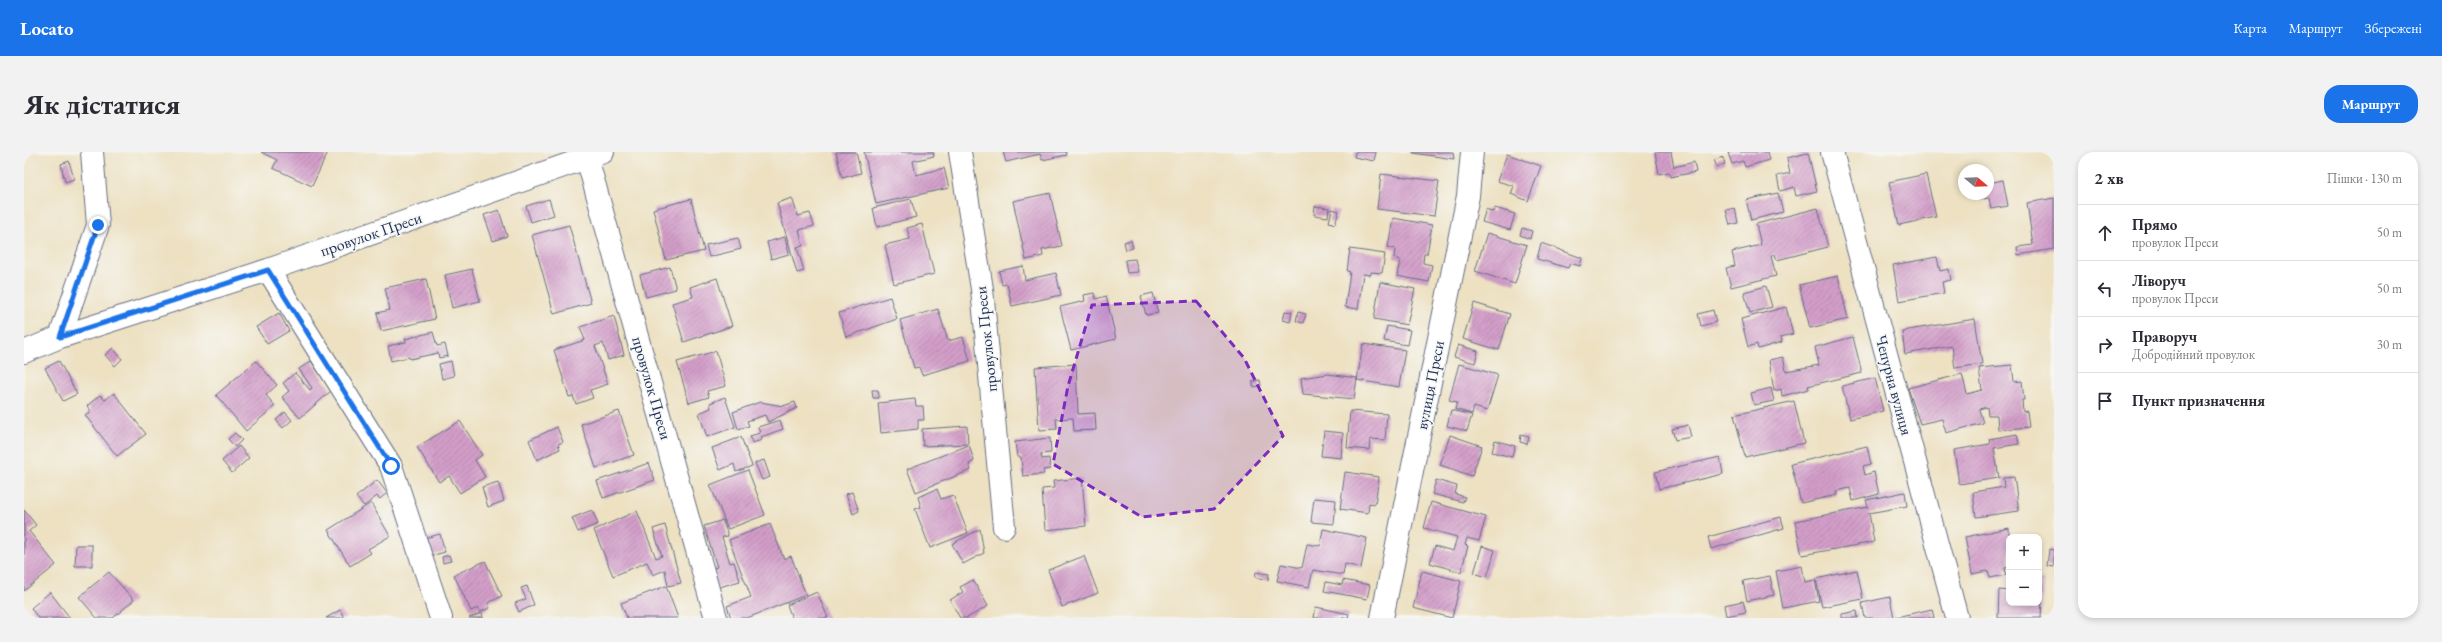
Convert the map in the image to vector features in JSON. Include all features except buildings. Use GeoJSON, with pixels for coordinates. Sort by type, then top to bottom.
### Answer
{"type":"FeatureCollection","features":[{"type":"Feature","properties":{"kind":"street"},"geometry":{"type":"LineString","coordinates":[[60,337],[98,225],[92,152]]}},
{"type":"Feature","properties":{"kind":"street","name":"провулок Преси"},"geometry":{"type":"LineString","coordinates":[[960,152],[982,289],[1004,527]]}},
{"type":"Feature","properties":{"kind":"street","name":"вулиця Преси"},"geometry":{"type":"LineString","coordinates":[[1382,618],[1468,196],[1472,152]]}},
{"type":"Feature","properties":{"kind":"street","name":"Чепурна вулиця"},"geometry":{"type":"LineString","coordinates":[[1832,152],[1957,618]]}},
{"type":"Feature","properties":{"kind":"street","name":"провулок Преси"},"geometry":{"type":"LineString","coordinates":[[24,352],[60,337],[268,270],[595,155],[716,618]]}},
{"type":"Feature","properties":{"kind":"street"},"geometry":{"type":"LineString","coordinates":[[268,270],[391,466],[441,618]]}},
{"type":"Feature","properties":{"kind":"highlighted area"},"geometry":{"type":"Polygon","coordinates":[[[1196,301],[1244,358],[1283,436],[1214,509],[1142,517],[1053,464],[1068,386],[1092,305],[1196,301]]]}},
{"type":"Feature","properties":{"kind":"route"},"geometry":{"type":"LineString","coordinates":[[98,225],[60,337],[268,270],[391,466]]}}]}
